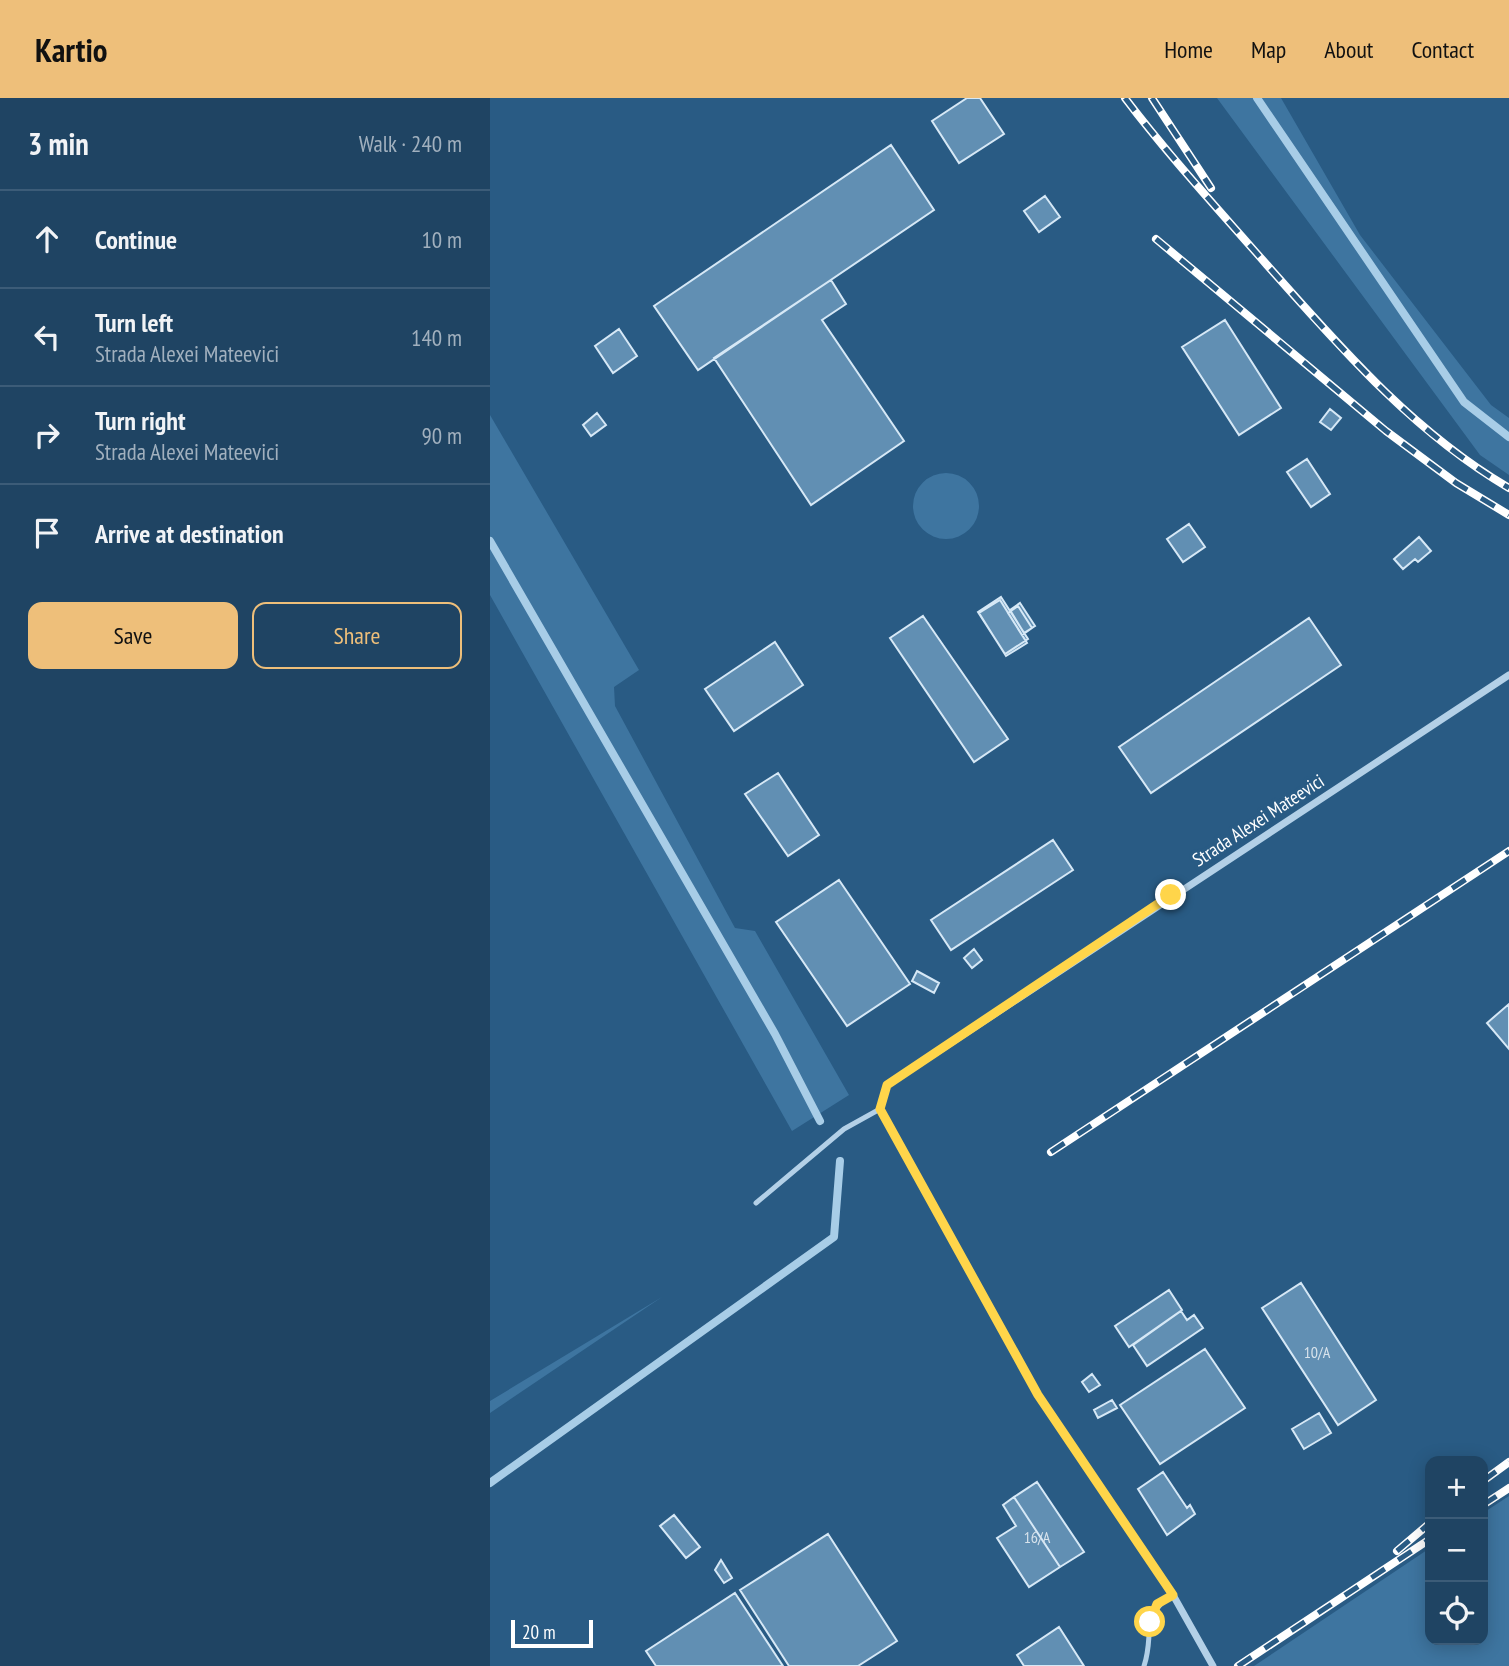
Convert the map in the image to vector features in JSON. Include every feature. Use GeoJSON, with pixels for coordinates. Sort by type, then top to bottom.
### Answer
{"type":"FeatureCollection","features":[{"type":"Feature","properties":{"kind":"street","name":"Strada Alexei Mateevici"},"geometry":{"type":"LineString","coordinates":[[880,1109],[887,1085],[910,1068],[1509,675]]}},
{"type":"Feature","properties":{"kind":"street"},"geometry":{"type":"LineString","coordinates":[[880,1109],[1038,1395],[1173,1595],[1213,1666]]}},
{"type":"Feature","properties":{"kind":"lane"},"geometry":{"type":"LineString","coordinates":[[756,1203],[844,1129],[880,1109]]}},
{"type":"Feature","properties":{"kind":"lane"},"geometry":{"type":"LineString","coordinates":[[1144,1666],[1149,1650],[1150,1622],[1157,1604],[1173,1595]]}},
{"type":"Feature","properties":{"kind":"shaded area"},"geometry":{"type":"Polygon","coordinates":[[[1217,98],[1281,98],[1360,235],[1491,405],[1509,418],[1509,475],[1480,455],[1217,98]]]}},
{"type":"Feature","properties":{"kind":"shaded area"},"geometry":{"type":"Polygon","coordinates":[[[490,415],[639,670],[614,687],[615,706],[735,928],[755,931],[849,1095],[792,1131],[490,595],[490,415]]]}},
{"type":"Feature","properties":{"kind":"shaded area"},"geometry":{"type":"Polygon","coordinates":[[[946,473],[969,483],[979,506],[969,529],[946,539],[923,529],[913,506],[923,483],[946,473]]]}},
{"type":"Feature","properties":{"kind":"shaded area"},"geometry":{"type":"Polygon","coordinates":[[[662,1297],[490,1413],[490,1401],[662,1297]]]}},
{"type":"Feature","properties":{"kind":"shaded area"},"geometry":{"type":"Polygon","coordinates":[[[1509,1496],[1509,1666],[1254,1666],[1425,1551],[1425,1645],[1488,1645],[1488,1510],[1509,1496]]]}},
{"type":"Feature","properties":{"kind":"building"},"geometry":{"type":"Polygon","coordinates":[[[967,98],[980,98],[1004,134],[959,163],[932,121],[967,98]]]}},
{"type":"Feature","properties":{"kind":"building"},"geometry":{"type":"Polygon","coordinates":[[[891,145],[934,210],[698,370],[654,306],[891,145]]]}},
{"type":"Feature","properties":{"kind":"building"},"geometry":{"type":"Polygon","coordinates":[[[1045,196],[1060,217],[1039,232],[1024,211],[1045,196]]]}},
{"type":"Feature","properties":{"kind":"building"},"geometry":{"type":"Polygon","coordinates":[[[831,280],[846,304],[822,320],[904,441],[811,505],[714,358],[831,280]]]}},
{"type":"Feature","properties":{"kind":"building"},"geometry":{"type":"Polygon","coordinates":[[[1225,320],[1281,408],[1239,435],[1182,347],[1225,320]]]}},
{"type":"Feature","properties":{"kind":"building"},"geometry":{"type":"Polygon","coordinates":[[[619,329],[637,356],[613,373],[595,346],[619,329]]]}},
{"type":"Feature","properties":{"kind":"building"},"geometry":{"type":"Polygon","coordinates":[[[1330,409],[1341,418],[1331,430],[1320,422],[1330,409]]]}},
{"type":"Feature","properties":{"kind":"building"},"geometry":{"type":"Polygon","coordinates":[[[597,413],[606,425],[591,436],[583,425],[597,413]]]}},
{"type":"Feature","properties":{"kind":"building"},"geometry":{"type":"Polygon","coordinates":[[[1307,459],[1330,494],[1311,507],[1287,472],[1307,459]]]}},
{"type":"Feature","properties":{"kind":"building"},"geometry":{"type":"Polygon","coordinates":[[[1189,524],[1205,547],[1183,562],[1167,539],[1189,524]]]}},
{"type":"Feature","properties":{"kind":"building"},"geometry":{"type":"Polygon","coordinates":[[[1419,537],[1431,551],[1418,562],[1415,559],[1403,569],[1394,559],[1419,537]]]}},
{"type":"Feature","properties":{"kind":"building"},"geometry":{"type":"Polygon","coordinates":[[[1001,597],[1028,639],[1005,654],[978,612],[1001,597]]]}},
{"type":"Feature","properties":{"kind":"building"},"geometry":{"type":"Polygon","coordinates":[[[1000,600],[1027,643],[1006,656],[979,613],[1000,600]]]}},
{"type":"Feature","properties":{"kind":"building"},"geometry":{"type":"Polygon","coordinates":[[[1020,603],[1035,626],[1024,633],[1010,610],[1020,603]]]}},
{"type":"Feature","properties":{"kind":"building"},"geometry":{"type":"Polygon","coordinates":[[[1018,606],[1032,628],[1022,635],[1008,613],[1018,606]]]}},
{"type":"Feature","properties":{"kind":"building"},"geometry":{"type":"Polygon","coordinates":[[[923,616],[1008,739],[974,762],[890,638],[923,616]]]}},
{"type":"Feature","properties":{"kind":"building"},"geometry":{"type":"Polygon","coordinates":[[[1309,618],[1341,665],[1151,793],[1119,747],[1309,618]]]}},
{"type":"Feature","properties":{"kind":"building"},"geometry":{"type":"Polygon","coordinates":[[[775,642],[803,685],[734,731],[705,689],[775,642]]]}},
{"type":"Feature","properties":{"kind":"building"},"geometry":{"type":"Polygon","coordinates":[[[778,773],[819,835],[788,856],[745,794],[778,773]]]}},
{"type":"Feature","properties":{"kind":"building"},"geometry":{"type":"Polygon","coordinates":[[[1053,840],[1073,870],[951,950],[931,920],[1053,840]]]}},
{"type":"Feature","properties":{"kind":"building"},"geometry":{"type":"Polygon","coordinates":[[[839,880],[910,984],[847,1026],[776,922],[839,880]]]}},
{"type":"Feature","properties":{"kind":"building"},"geometry":{"type":"Polygon","coordinates":[[[974,949],[982,960],[972,968],[964,958],[974,949]]]}},
{"type":"Feature","properties":{"kind":"building"},"geometry":{"type":"Polygon","coordinates":[[[917,971],[939,983],[934,993],[912,981],[917,971]]]}},
{"type":"Feature","properties":{"kind":"building"},"geometry":{"type":"Polygon","coordinates":[[[1509,1004],[1509,1049],[1487,1023],[1509,1004]]]}},
{"type":"Feature","properties":{"kind":"building"},"geometry":{"type":"Polygon","coordinates":[[[1301,1283],[1376,1400],[1338,1425],[1262,1308],[1301,1283]]]}},
{"type":"Feature","properties":{"kind":"building"},"geometry":{"type":"Polygon","coordinates":[[[1169,1290],[1182,1310],[1129,1347],[1115,1326],[1169,1290]]]}},
{"type":"Feature","properties":{"kind":"building"},"geometry":{"type":"Polygon","coordinates":[[[1181,1311],[1187,1320],[1194,1315],[1203,1328],[1147,1366],[1133,1345],[1181,1311]]]}},
{"type":"Feature","properties":{"kind":"building"},"geometry":{"type":"Polygon","coordinates":[[[1205,1349],[1245,1408],[1160,1464],[1120,1405],[1205,1349]]]}},
{"type":"Feature","properties":{"kind":"building"},"geometry":{"type":"Polygon","coordinates":[[[1092,1374],[1100,1385],[1089,1392],[1082,1382],[1092,1374]]]}},
{"type":"Feature","properties":{"kind":"building"},"geometry":{"type":"Polygon","coordinates":[[[1112,1400],[1117,1408],[1098,1418],[1094,1410],[1112,1400]]]}},
{"type":"Feature","properties":{"kind":"building"},"geometry":{"type":"Polygon","coordinates":[[[1319,1413],[1331,1433],[1304,1449],[1292,1429],[1319,1413]]]}},
{"type":"Feature","properties":{"kind":"building"},"geometry":{"type":"Polygon","coordinates":[[[1163,1472],[1187,1508],[1190,1505],[1195,1514],[1167,1535],[1138,1489],[1163,1472]]]}},
{"type":"Feature","properties":{"kind":"building"},"geometry":{"type":"Polygon","coordinates":[[[1037,1482],[1084,1552],[1060,1567],[1014,1497],[1037,1482]]]}},
{"type":"Feature","properties":{"kind":"building"},"geometry":{"type":"Polygon","coordinates":[[[1014,1497],[1060,1567],[1029,1587],[997,1538],[1016,1526],[1003,1505],[1014,1497]]]}},
{"type":"Feature","properties":{"kind":"building"},"geometry":{"type":"Polygon","coordinates":[[[674,1515],[700,1547],[686,1558],[660,1526],[674,1515]]]}},
{"type":"Feature","properties":{"kind":"building"},"geometry":{"type":"Polygon","coordinates":[[[828,1534],[897,1641],[858,1666],[789,1666],[740,1590],[828,1534]]]}},
{"type":"Feature","properties":{"kind":"building"},"geometry":{"type":"Polygon","coordinates":[[[721,1560],[732,1578],[724,1583],[715,1570],[721,1560]]]}},
{"type":"Feature","properties":{"kind":"building"},"geometry":{"type":"Polygon","coordinates":[[[735,1593],[783,1666],[656,1666],[646,1651],[735,1593]]]}},
{"type":"Feature","properties":{"kind":"building"},"geometry":{"type":"Polygon","coordinates":[[[1059,1627],[1084,1666],[1024,1666],[1017,1655],[1059,1627]]]}},
{"type":"Feature","properties":{"kind":"waterway"},"geometry":{"type":"LineString","coordinates":[[1257,98],[1464,402],[1509,437]]}},
{"type":"Feature","properties":{"kind":"waterway"},"geometry":{"type":"LineString","coordinates":[[490,541],[775,1034],[820,1121]]}},
{"type":"Feature","properties":{"kind":"waterway"},"geometry":{"type":"LineString","coordinates":[[490,1483],[834,1237],[840,1161]]}},
{"type":"Feature","properties":{"kind":"railway"},"geometry":{"type":"LineString","coordinates":[[1125,98],[1194,183],[1350,357],[1441,441],[1509,488]]}},
{"type":"Feature","properties":{"kind":"railway"},"geometry":{"type":"LineString","coordinates":[[1152,98],[1211,188]]}},
{"type":"Feature","properties":{"kind":"railway"},"geometry":{"type":"LineString","coordinates":[[1156,239],[1386,431],[1456,483],[1509,515]]}},
{"type":"Feature","properties":{"kind":"railway"},"geometry":{"type":"LineString","coordinates":[[1051,1152],[1509,851]]}},
{"type":"Feature","properties":{"kind":"railway"},"geometry":{"type":"LineString","coordinates":[[1488,1477],[1509,1462]]}},
{"type":"Feature","properties":{"kind":"railway"},"geometry":{"type":"LineString","coordinates":[[1488,1502],[1509,1488]]}},
{"type":"Feature","properties":{"kind":"railway"},"geometry":{"type":"LineString","coordinates":[[1397,1551],[1425,1527]]}},
{"type":"Feature","properties":{"kind":"railway"},"geometry":{"type":"LineString","coordinates":[[1238,1666],[1425,1542]]}},
{"type":"Feature","properties":{"kind":"route"},"geometry":{"type":"LineString","coordinates":[[1150,1622],[1157,1604],[1173,1595],[1038,1395],[880,1109],[887,1085],[910,1068],[1171,895]]}}]}
